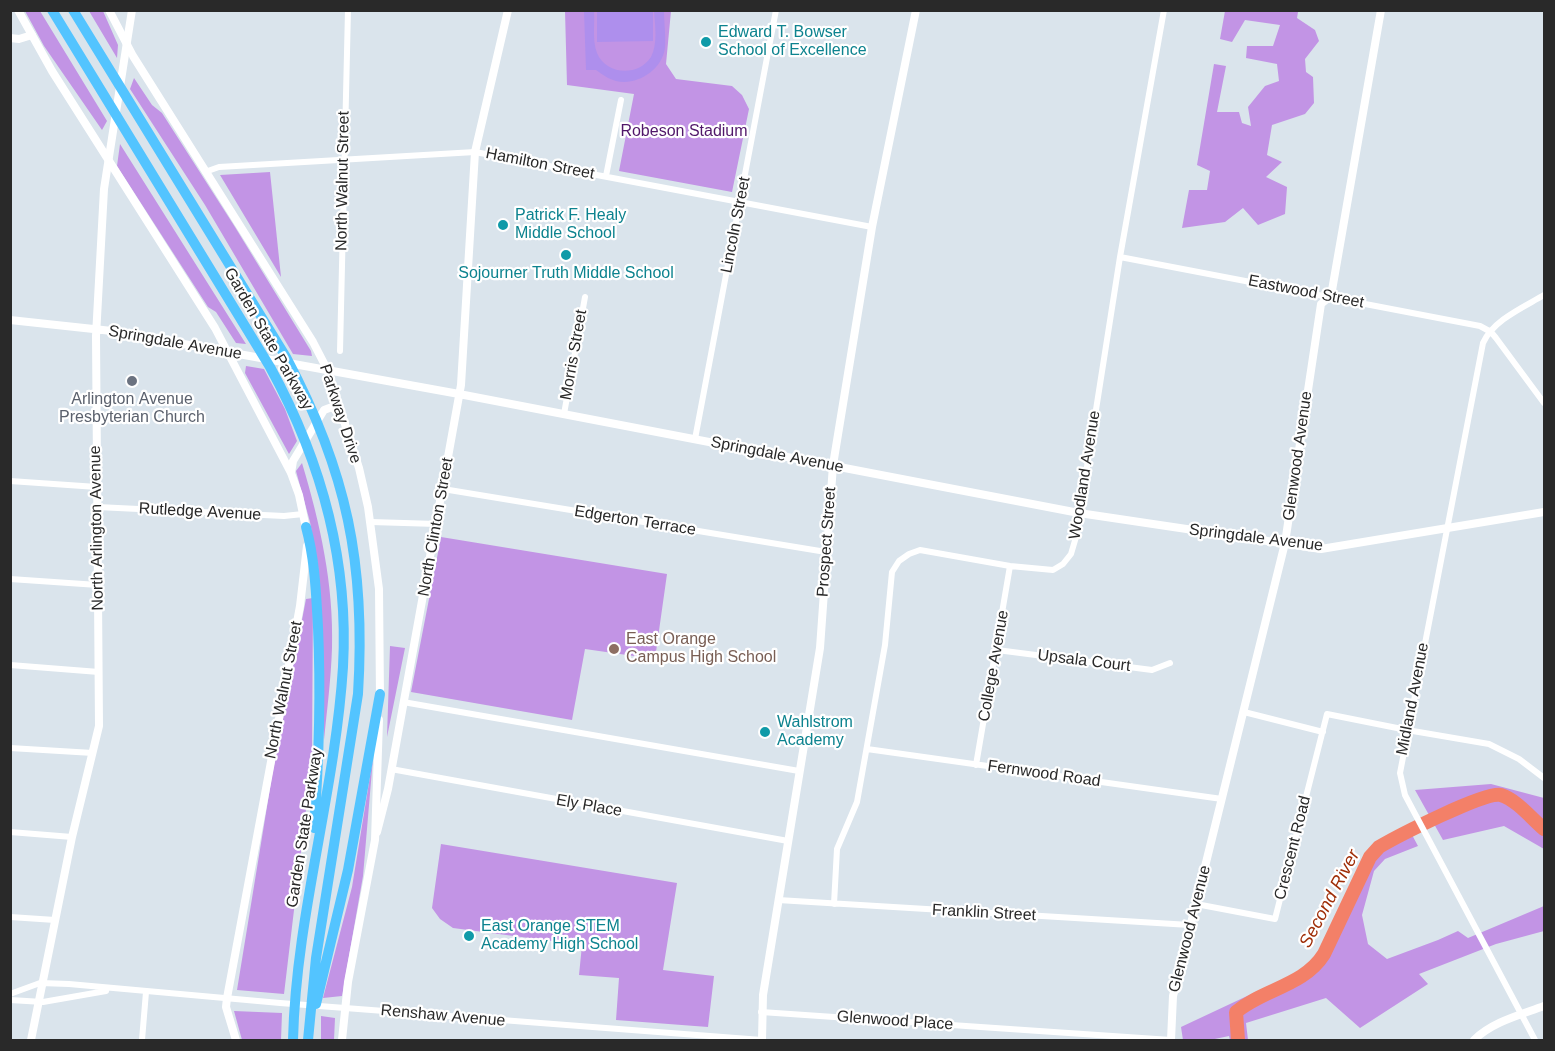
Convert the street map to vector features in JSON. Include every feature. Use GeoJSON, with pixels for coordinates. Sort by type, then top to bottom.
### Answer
{"type":"FeatureCollection","features":[{"type":"Feature","properties":{"kind":"highway","name":"Garden State Parkway"},"geometry":{"type":"LineString","coordinates":[[52,10],[264,355],[297,419],[324,493],[340,576],[343,661],[336,732],[296,985],[293,1041]]}},
{"type":"Feature","properties":{"kind":"highway","name":"Garden State Parkway"},"geometry":{"type":"LineString","coordinates":[[73,10],[286,357],[325,442],[349,520],[360,600],[358,694],[316,958],[308,1039]]}},
{"type":"Feature","properties":{"kind":"highway"},"geometry":{"type":"LineString","coordinates":[[306,527],[313,554],[316,583],[320,735],[308,900]]}},
{"type":"Feature","properties":{"kind":"highway"},"geometry":{"type":"LineString","coordinates":[[308,1039],[348,870],[380,694]]}},
{"type":"Feature","properties":{"kind":"main road"},"geometry":{"type":"LineString","coordinates":[[18,10],[229,352]]}},
{"type":"Feature","properties":{"kind":"main road","name":"Parkway Drive"},"geometry":{"type":"LineString","coordinates":[[109,10],[126,45],[313,342],[328,371],[360,475],[377,562],[380,694],[375,840]]}},
{"type":"Feature","properties":{"kind":"main road","name":"North Walnut Street"},"geometry":{"type":"LineString","coordinates":[[229,352],[291,473],[306,527],[307,555],[300,606],[226,998],[227,1011],[236,1041]]}},
{"type":"Feature","properties":{"kind":"main road"},"geometry":{"type":"LineString","coordinates":[[291,473],[292,464],[324,410],[330,406],[335,408],[344,422]]}},
{"type":"Feature","properties":{"kind":"main road","name":"North Clinton Street"},"geometry":{"type":"LineString","coordinates":[[342,1041],[345,1008],[375,840]]}},
{"type":"Feature","properties":{"kind":"street","name":"North Arlington Avenue"},"geometry":{"type":"LineString","coordinates":[[31,1041],[72,837],[99,726],[96,328],[103,210],[112,133],[132,10]]}},
{"type":"Feature","properties":{"kind":"street","name":"North Walnut Street"},"geometry":{"type":"LineString","coordinates":[[340,351],[348,10]]}},
{"type":"Feature","properties":{"kind":"street","name":"North Clinton Street"},"geometry":{"type":"LineString","coordinates":[[375,840],[386,798],[459,394],[475,152],[508,10]]}},
{"type":"Feature","properties":{"kind":"street","name":"Lincoln Street"},"geometry":{"type":"LineString","coordinates":[[695,439],[776,10]]}},
{"type":"Feature","properties":{"kind":"street","name":"Prospect Street"},"geometry":{"type":"LineString","coordinates":[[762,1040],[761,1012],[820,648],[833,465],[872,227],[916,10]]}},
{"type":"Feature","properties":{"kind":"street","name":"Woodland Avenue"},"geometry":{"type":"LineString","coordinates":[[834,904],[837,849],[857,802],[885,645],[892,572],[899,561],[920,550],[1010,566],[1053,570],[1063,564],[1071,554],[1076,537],[1120,257],[1164,10]]}},
{"type":"Feature","properties":{"kind":"street","name":"Glenwood Avenue"},"geometry":{"type":"LineString","coordinates":[[1171,1040],[1173,996],[1285,543],[1321,304],[1331,296],[1381,10]]}},
{"type":"Feature","properties":{"kind":"street"},"geometry":{"type":"LineString","coordinates":[[10,38],[32,35]]}},
{"type":"Feature","properties":{"kind":"street"},"geometry":{"type":"LineString","coordinates":[[606,176],[621,100]]}},
{"type":"Feature","properties":{"kind":"street","name":"Hamilton Street"},"geometry":{"type":"LineString","coordinates":[[205,172],[219,167],[475,152],[872,227]]}},
{"type":"Feature","properties":{"kind":"street","name":"Eastwood Street"},"geometry":{"type":"LineString","coordinates":[[1120,257],[1480,326],[1491,332]]}},
{"type":"Feature","properties":{"kind":"street"},"geometry":{"type":"LineString","coordinates":[[1545,295],[1502,322],[1491,332],[1545,404]]}},
{"type":"Feature","properties":{"kind":"street","name":"Morris Street"},"geometry":{"type":"LineString","coordinates":[[564,414],[585,297]]}},
{"type":"Feature","properties":{"kind":"street","name":"Springdale Avenue"},"geometry":{"type":"LineString","coordinates":[[10,320],[96,328],[459,394],[1079,513],[1321,549],[1545,512]]}},
{"type":"Feature","properties":{"kind":"street","name":"Midland Avenue"},"geometry":{"type":"LineString","coordinates":[[1491,332],[1482,348],[1407,730],[1400,780],[1424,831],[1534,1041]]}},
{"type":"Feature","properties":{"kind":"street"},"geometry":{"type":"LineString","coordinates":[[10,481],[97,487]]}},
{"type":"Feature","properties":{"kind":"street","name":"Edgerton Terrace"},"geometry":{"type":"LineString","coordinates":[[443,489],[826,552]]}},
{"type":"Feature","properties":{"kind":"street","name":"Rutledge Avenue"},"geometry":{"type":"LineString","coordinates":[[97,507],[284,516],[303,514]]}},
{"type":"Feature","properties":{"kind":"street"},"geometry":{"type":"LineString","coordinates":[[371,522],[436,524]]}},
{"type":"Feature","properties":{"kind":"street","name":"College Avenue"},"geometry":{"type":"LineString","coordinates":[[976,765],[1010,566]]}},
{"type":"Feature","properties":{"kind":"street"},"geometry":{"type":"LineString","coordinates":[[10,579],[98,585]]}},
{"type":"Feature","properties":{"kind":"street","name":"Upsala Court"},"geometry":{"type":"LineString","coordinates":[[997,650],[1152,670],[1170,663]]}},
{"type":"Feature","properties":{"kind":"street"},"geometry":{"type":"LineString","coordinates":[[10,665],[99,672]]}},
{"type":"Feature","properties":{"kind":"street"},"geometry":{"type":"LineString","coordinates":[[404,702],[799,771]]}},
{"type":"Feature","properties":{"kind":"street"},"geometry":{"type":"LineString","coordinates":[[1244,712],[1323,732],[1327,714],[1489,744],[1520,759],[1545,778]]}},
{"type":"Feature","properties":{"kind":"street","name":"Crescent Road"},"geometry":{"type":"LineString","coordinates":[[1196,904],[1275,919],[1323,732]]}},
{"type":"Feature","properties":{"kind":"street"},"geometry":{"type":"LineString","coordinates":[[10,748],[93,753]]}},
{"type":"Feature","properties":{"kind":"street","name":"Fernwood Road"},"geometry":{"type":"LineString","coordinates":[[867,749],[1222,799]]}},
{"type":"Feature","properties":{"kind":"street","name":"Ely Place"},"geometry":{"type":"LineString","coordinates":[[391,769],[788,841]]}},
{"type":"Feature","properties":{"kind":"street"},"geometry":{"type":"LineString","coordinates":[[10,832],[72,837]]}},
{"type":"Feature","properties":{"kind":"street","name":"Franklin Street"},"geometry":{"type":"LineString","coordinates":[[778,900],[1190,926]]}},
{"type":"Feature","properties":{"kind":"street"},"geometry":{"type":"LineString","coordinates":[[10,917],[55,920]]}},
{"type":"Feature","properties":{"kind":"street","name":"Renshaw Avenue"},"geometry":{"type":"LineString","coordinates":[[10,994],[43,983],[69,984],[280,1003],[762,1040]]}},
{"type":"Feature","properties":{"kind":"street"},"geometry":{"type":"LineString","coordinates":[[69,984],[70,996]]}},
{"type":"Feature","properties":{"kind":"street","name":"Renshaw Avenue"},"geometry":{"type":"LineString","coordinates":[[10,1000],[39,1002],[124,990]]}},
{"type":"Feature","properties":{"kind":"street"},"geometry":{"type":"LineString","coordinates":[[142,1041],[146,992]]}},
{"type":"Feature","properties":{"kind":"street"},"geometry":{"type":"LineString","coordinates":[[1474,1041],[1483,1032],[1545,1006]]}},
{"type":"Feature","properties":{"kind":"street","name":"Glenwood Place"},"geometry":{"type":"LineString","coordinates":[[761,1012],[1171,1040]]}},
{"type":"Feature","properties":{"kind":"green space"},"geometry":{"type":"Polygon","coordinates":[[[25,11],[40,11],[107,121],[102,130],[44,46],[25,11]]]}},
{"type":"Feature","properties":{"kind":"green space"},"geometry":{"type":"Polygon","coordinates":[[[89,11],[103,11],[118,45],[117,58],[89,11]]]}},
{"type":"Feature","properties":{"kind":"green space","name":"Robeson Stadium"},"geometry":{"type":"Polygon","coordinates":[[[565,11],[671,11],[666,64],[676,79],[732,86],[742,95],[749,109],[732,192],[619,171],[634,94],[567,85],[565,11]]]}},
{"type":"Feature","properties":{"kind":"green space"},"geometry":{"type":"Polygon","coordinates":[[[1225,11],[1309,11],[1298,12],[1297,18],[1315,30],[1319,41],[1305,59],[1306,72],[1313,77],[1314,103],[1305,114],[1272,125],[1267,155],[1282,162],[1266,177],[1287,187],[1285,214],[1258,225],[1243,208],[1225,222],[1182,228],[1189,190],[1207,190],[1210,171],[1197,165],[1214,64],[1226,66],[1217,112],[1239,112],[1242,123],[1251,126],[1248,107],[1265,86],[1279,81],[1277,64],[1246,58],[1247,46],[1273,46],[1280,25],[1245,20],[1232,42],[1220,39],[1225,11]]]}},
{"type":"Feature","properties":{"kind":"green space"},"geometry":{"type":"Polygon","coordinates":[[[134,78],[152,105],[162,113],[235,227],[312,356],[293,354],[205,205],[130,89],[134,78]]]}},
{"type":"Feature","properties":{"kind":"green space"},"geometry":{"type":"Polygon","coordinates":[[[120,144],[246,344],[236,343],[216,312],[208,307],[117,166],[120,144]]]}},
{"type":"Feature","properties":{"kind":"green space"},"geometry":{"type":"Polygon","coordinates":[[[270,172],[281,277],[220,175],[270,172]]]}},
{"type":"Feature","properties":{"kind":"green space"},"geometry":{"type":"Polygon","coordinates":[[[246,366],[264,369],[285,409],[297,441],[289,454],[245,373],[246,366]]]}},
{"type":"Feature","properties":{"kind":"green space"},"geometry":{"type":"Polygon","coordinates":[[[302,463],[320,531],[331,601],[331,660],[324,740],[318,566],[310,522],[296,471],[302,463]]]}},
{"type":"Feature","properties":{"kind":"green space"},"geometry":{"type":"Polygon","coordinates":[[[441,537],[667,574],[655,659],[585,649],[572,720],[411,692],[441,537]]]}},
{"type":"Feature","properties":{"kind":"green space"},"geometry":{"type":"Polygon","coordinates":[[[313,598],[312,759],[284,994],[237,990],[272,776],[306,599],[313,598]]]}},
{"type":"Feature","properties":{"kind":"green space"},"geometry":{"type":"Polygon","coordinates":[[[390,646],[405,648],[387,737],[390,646]]]}},
{"type":"Feature","properties":{"kind":"green space"},"geometry":{"type":"Polygon","coordinates":[[[373,758],[363,876],[342,996],[323,998],[352,887],[373,758]]]}},
{"type":"Feature","properties":{"kind":"green space"},"geometry":{"type":"Polygon","coordinates":[[[1491,784],[1544,798],[1544,849],[1504,826],[1443,840],[1415,790],[1491,784]]]}},
{"type":"Feature","properties":{"kind":"green space"},"geometry":{"type":"Polygon","coordinates":[[[1411,833],[1418,846],[1385,859],[1374,871],[1362,915],[1368,944],[1387,959],[1458,931],[1468,938],[1544,906],[1544,931],[1496,944],[1419,974],[1428,984],[1360,1028],[1326,998],[1246,1023],[1248,1040],[1230,1040],[1229,1036],[1210,1040],[1183,1040],[1181,1027],[1311,966],[1370,854],[1411,833]]]}},
{"type":"Feature","properties":{"kind":"green space"},"geometry":{"type":"Polygon","coordinates":[[[441,844],[677,883],[663,970],[714,976],[708,1027],[616,1020],[619,978],[579,975],[582,945],[453,928],[440,919],[432,908],[441,844]]]}},
{"type":"Feature","properties":{"kind":"green space"},"geometry":{"type":"Polygon","coordinates":[[[234,1011],[282,1013],[281,1040],[242,1040],[234,1011]]]}},
{"type":"Feature","properties":{"kind":"green space"},"geometry":{"type":"Polygon","coordinates":[[[321,1016],[335,1018],[334,1040],[321,1040],[321,1016]]]}},
{"type":"Feature","properties":{"kind":"shaded area"},"geometry":{"type":"Polygon","coordinates":[[[584,11],[594,11],[595,43],[601,60],[607,66],[622,71],[638,68],[651,57],[655,40],[654,11],[664,11],[665,48],[659,63],[640,79],[624,82],[610,79],[596,70],[586,70],[584,11]]]}},
{"type":"Feature","properties":{"kind":"shaded area"},"geometry":{"type":"Polygon","coordinates":[[[597,11],[653,11],[653,41],[597,42],[597,11]]]}},
{"type":"Feature","properties":{"kind":"waterway","name":"Second River"},"geometry":{"type":"LineString","coordinates":[[1238,1040],[1236,1012],[1306,973],[1316,965],[1324,954],[1370,857],[1379,847],[1440,816],[1478,800],[1501,795],[1513,801],[1544,829]]}},
{"type":"Feature","properties":{"kind":"place","name":"Edward T. Bowser School of Excellence"},"geometry":{"type":"Point","coordinates":[706,42]}},
{"type":"Feature","properties":{"kind":"place","name":"Patrick F. Healy Middle School"},"geometry":{"type":"Point","coordinates":[503,225]}},
{"type":"Feature","properties":{"kind":"place","name":"Sojourner Truth Middle School"},"geometry":{"type":"Point","coordinates":[566,255]}},
{"type":"Feature","properties":{"kind":"place","name":"Arlington Avenue Presbyterian Church"},"geometry":{"type":"Point","coordinates":[132,381]}},
{"type":"Feature","properties":{"kind":"place","name":"East Orange Campus High School"},"geometry":{"type":"Point","coordinates":[614,649]}},
{"type":"Feature","properties":{"kind":"place","name":"Wahlstrom Academy"},"geometry":{"type":"Point","coordinates":[765,732]}},
{"type":"Feature","properties":{"kind":"place","name":"East Orange STEM Academy High School"},"geometry":{"type":"Point","coordinates":[469,936]}}]}
